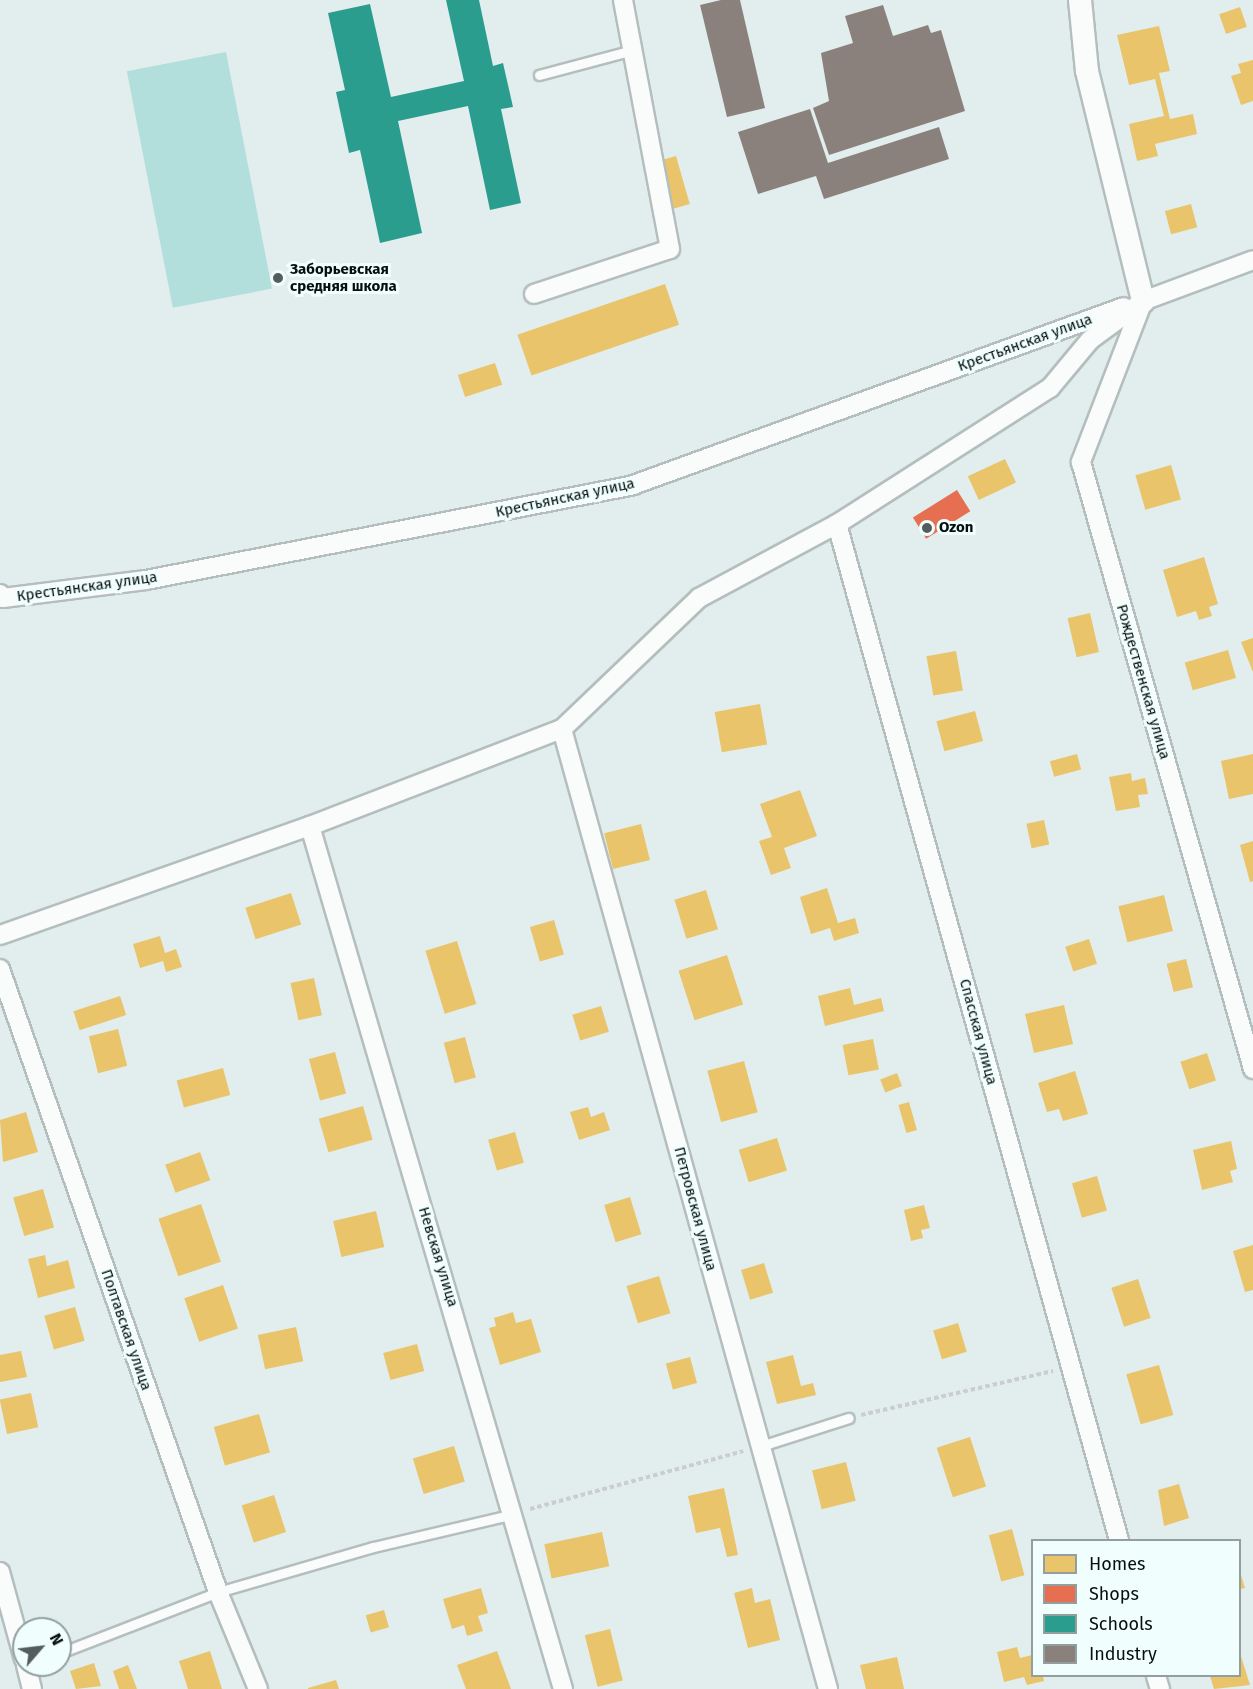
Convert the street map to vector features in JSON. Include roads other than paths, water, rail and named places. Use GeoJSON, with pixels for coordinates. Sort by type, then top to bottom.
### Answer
{"type":"FeatureCollection","features":[{"type":"Feature","properties":{"kind":"street"},"geometry":{"type":"LineString","coordinates":[[534,294],[670,249],[623,0]]}},
{"type":"Feature","properties":{"kind":"street"},"geometry":{"type":"LineString","coordinates":[[0,935],[310,826],[562,729],[699,598],[837,524],[1050,388],[1090,340],[1143,301],[1087,71],[1080,0]]}},
{"type":"Feature","properties":{"kind":"street","name":"Крестьянская улица"},"geometry":{"type":"LineString","coordinates":[[1,597],[146,580],[633,485],[1253,260]]}},
{"type":"Feature","properties":{"kind":"street","name":"Рождественская улица"},"geometry":{"type":"LineString","coordinates":[[1143,301],[1081,462],[1253,1069]]}},
{"type":"Feature","properties":{"kind":"street","name":"Спасская улица"},"geometry":{"type":"LineString","coordinates":[[837,524],[1119,1539]]}},
{"type":"Feature","properties":{"kind":"street","name":"Петровская улица"},"geometry":{"type":"LineString","coordinates":[[562,729],[828,1689]]}},
{"type":"Feature","properties":{"kind":"street","name":"Невская улица"},"geometry":{"type":"LineString","coordinates":[[310,826],[514,1514],[563,1689]]}},
{"type":"Feature","properties":{"kind":"street","name":"Полтавская улица"},"geometry":{"type":"LineString","coordinates":[[0,969],[218,1593],[258,1689]]}},
{"type":"Feature","properties":{"kind":"street"},"geometry":{"type":"LineString","coordinates":[[0,1572],[13,1617]]}},
{"type":"Feature","properties":{"kind":"lane"},"geometry":{"type":"LineString","coordinates":[[538,75],[633,50]]}},
{"type":"Feature","properties":{"kind":"lane"},"geometry":{"type":"LineString","coordinates":[[761,1446],[849,1418]]}},
{"type":"Feature","properties":{"kind":"lane"},"geometry":{"type":"LineString","coordinates":[[72,1648],[218,1593],[374,1547],[514,1514]]}},
{"type":"Feature","properties":{"kind":"place","name":"Заборьевская средняя школа"},"geometry":{"type":"Point","coordinates":[278,278]}},
{"type":"Feature","properties":{"kind":"place","name":"Ozon"},"geometry":{"type":"Point","coordinates":[927,528]}}]}
